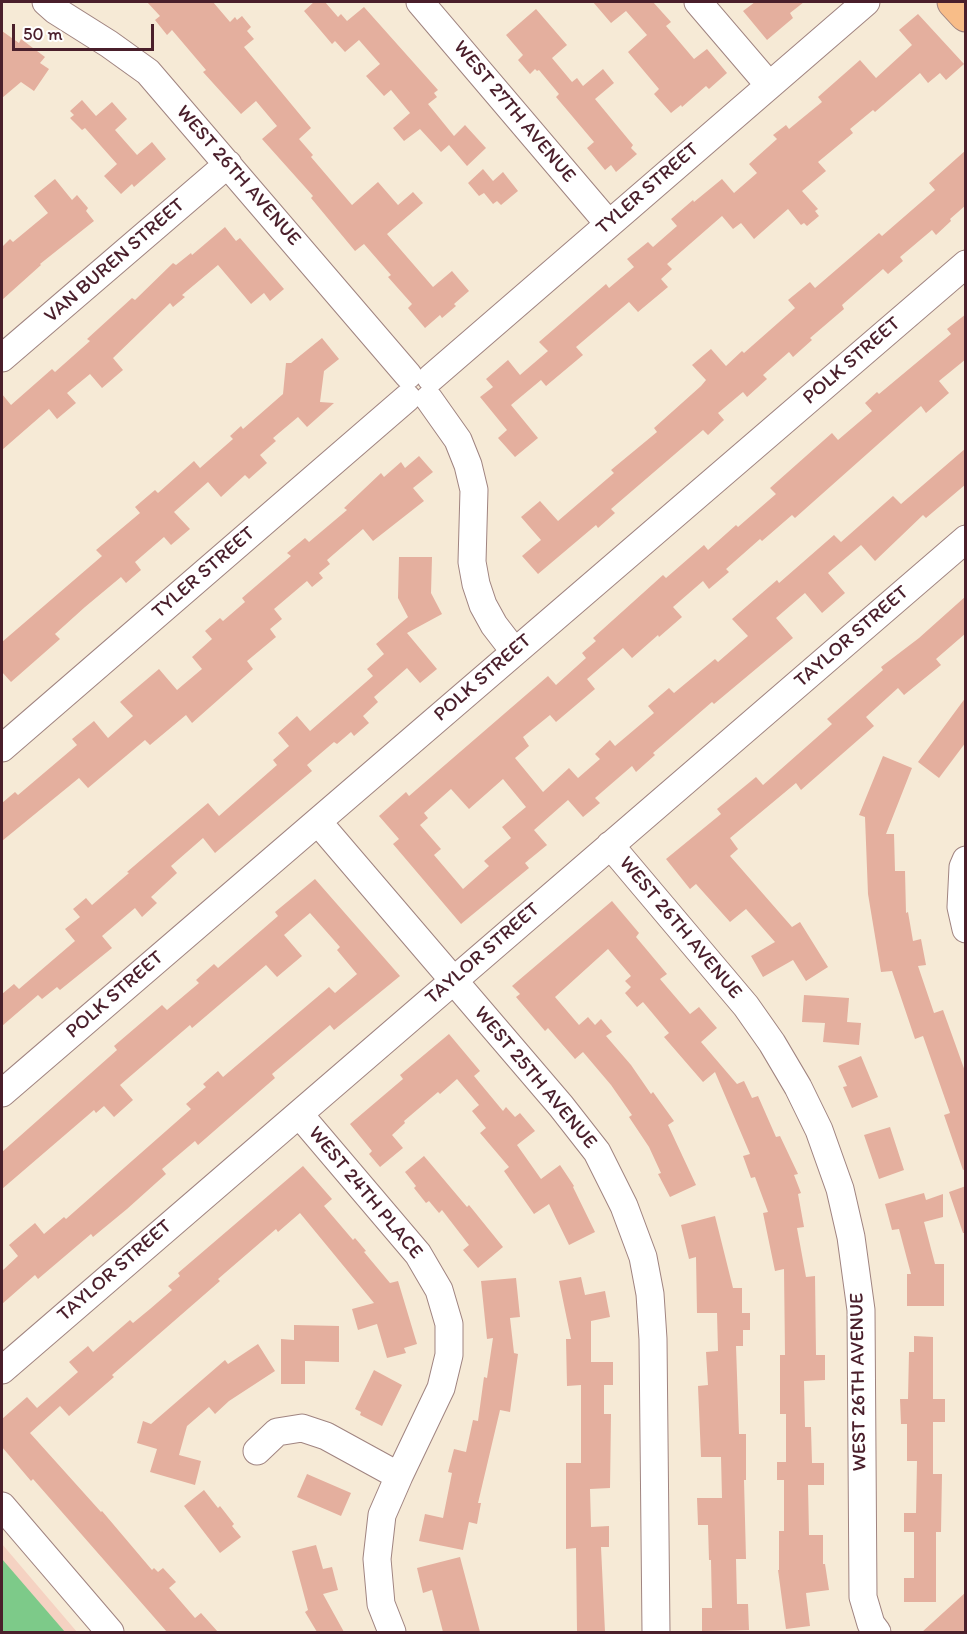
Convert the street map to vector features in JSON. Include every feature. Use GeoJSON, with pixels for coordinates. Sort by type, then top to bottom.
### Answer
{"type":"FeatureCollection","features":[{"type":"Feature","properties":{"kind":"street","name":"WEST 26TH AVENUE"},"geometry":{"type":"LineString","coordinates":[[46,2],[148,72],[419,388],[458,440],[468,465],[474,490],[472,562],[476,584],[483,605],[494,625],[514,651]]}},
{"type":"Feature","properties":{"kind":"street","name":"WEST 27TH AVENUE"},"geometry":{"type":"LineString","coordinates":[[420,2],[608,223]]}},
{"type":"Feature","properties":{"kind":"street"},"geometry":{"type":"LineString","coordinates":[[698,2],[769,85]]}},
{"type":"Feature","properties":{"kind":"street","name":"TYLER STREET"},"geometry":{"type":"LineString","coordinates":[[4,741],[419,388],[866,2]]}},
{"type":"Feature","properties":{"kind":"street","name":"VAN BUREN STREET"},"geometry":{"type":"LineString","coordinates":[[2,358],[228,164]]}},
{"type":"Feature","properties":{"kind":"street","name":"POLK STREET"},"geometry":{"type":"LineString","coordinates":[[2,1093],[966,264]]}},
{"type":"Feature","properties":{"kind":"street","name":"TAYLOR STREET"},"geometry":{"type":"LineString","coordinates":[[2,1370],[966,539]]}},
{"type":"Feature","properties":{"kind":"street","name":"WEST 25TH AVENUE"},"geometry":{"type":"LineString","coordinates":[[318,822],[561,1106],[597,1152],[624,1206],[643,1257],[650,1294],[653,1339],[656,1632]]}},
{"type":"Feature","properties":{"kind":"street","name":"WEST 26TH AVENUE"},"geometry":{"type":"LineString","coordinates":[[609,845],[746,1006],[772,1043],[798,1087],[819,1130],[840,1189],[851,1237],[861,1310],[863,1597],[871,1624],[877,1632]]}},
{"type":"Feature","properties":{"kind":"street"},"geometry":{"type":"LineString","coordinates":[[966,860],[963,867],[962,907],[966,929]]}},
{"type":"Feature","properties":{"kind":"street","name":"WEST 24TH PLACE"},"geometry":{"type":"LineString","coordinates":[[299,1114],[418,1254],[439,1290],[449,1324],[449,1354],[441,1388],[382,1515],[377,1559],[381,1604],[392,1632]]}},
{"type":"Feature","properties":{"kind":"street"},"geometry":{"type":"LineString","coordinates":[[257,1451],[277,1432],[302,1428],[326,1436],[399,1476]]}},
{"type":"Feature","properties":{"kind":"street"},"geometry":{"type":"LineString","coordinates":[[2,1506],[110,1632]]}},
{"type":"Feature","properties":{"kind":"shaded area"},"geometry":{"type":"Polygon","coordinates":[[[2,1544],[77,1632],[2,1632],[2,1544]]]}},
{"type":"Feature","properties":{"kind":"green space"},"geometry":{"type":"Polygon","coordinates":[[[2,1559],[65,1632],[2,1632],[2,1559]]]}},
{"type":"Feature","properties":{"kind":"building"},"geometry":{"type":"Polygon","coordinates":[[[147,2],[213,2],[230,22],[235,17],[237,20],[242,16],[251,27],[247,31],[254,39],[244,47],[311,128],[299,139],[313,155],[311,157],[352,205],[378,182],[398,205],[413,192],[423,203],[387,234],[433,287],[452,271],[469,291],[454,304],[456,306],[442,318],[440,315],[425,328],[408,308],[412,304],[388,277],[391,275],[364,244],[355,251],[311,198],[313,196],[262,139],[277,126],[256,101],[241,114],[203,72],[206,70],[172,30],[167,35],[155,20],[160,16],[147,2]]]}},
{"type":"Feature","properties":{"kind":"building"},"geometry":{"type":"Polygon","coordinates":[[[314,2],[325,2],[338,17],[341,14],[347,21],[364,7],[438,90],[434,93],[437,97],[428,104],[454,136],[465,125],[486,148],[467,166],[449,145],[441,152],[420,129],[404,141],[393,128],[410,113],[391,90],[384,96],[366,76],[380,64],[359,40],[345,52],[335,41],[332,44],[304,11],[314,2]]]}},
{"type":"Feature","properties":{"kind":"building"},"geometry":{"type":"Polygon","coordinates":[[[593,2],[653,2],[671,22],[666,26],[694,59],[707,49],[727,73],[709,89],[706,86],[682,107],[681,105],[671,113],[654,94],[659,89],[628,52],[647,35],[626,11],[611,23],[593,2]]]}},
{"type":"Feature","properties":{"kind":"building"},"geometry":{"type":"Polygon","coordinates":[[[755,2],[804,2],[790,13],[793,18],[767,40],[743,11],[755,2]]]}},
{"type":"Feature","properties":{"kind":"building"},"geometry":{"type":"Polygon","coordinates":[[[536,9],[567,45],[552,58],[572,82],[577,78],[583,86],[603,69],[614,83],[595,99],[633,145],[631,148],[637,154],[616,172],[611,165],[605,170],[587,148],[594,142],[556,97],[559,94],[539,70],[535,69],[530,74],[518,60],[523,55],[506,35],[536,9]]]}},
{"type":"Feature","properties":{"kind":"building"},"geometry":{"type":"Polygon","coordinates":[[[918,14],[964,64],[946,80],[940,73],[928,83],[920,73],[875,112],[873,110],[850,129],[853,133],[818,162],[826,171],[802,191],[818,209],[815,211],[819,216],[807,226],[804,223],[801,225],[788,209],[754,239],[741,223],[733,229],[722,216],[667,264],[672,269],[661,279],[668,287],[638,312],[629,302],[576,347],[583,355],[546,386],[541,380],[511,405],[538,438],[515,457],[498,438],[507,430],[480,397],[493,387],[486,379],[508,360],[520,375],[548,351],[539,342],[606,284],[609,288],[634,267],[627,259],[648,242],[653,247],[677,226],[671,219],[693,200],[694,202],[722,179],[734,193],[757,173],[749,164],[777,139],[773,135],[786,125],[789,129],[822,102],[818,97],[860,60],[876,78],[912,45],[899,30],[918,14]]]}},
{"type":"Feature","properties":{"kind":"building"},"geometry":{"type":"Polygon","coordinates":[[[2,31],[19,43],[21,39],[45,57],[40,63],[49,69],[34,91],[21,82],[2,98],[2,31]]]}},
{"type":"Feature","properties":{"kind":"building"},"geometry":{"type":"Polygon","coordinates":[[[82,100],[96,116],[112,102],[127,119],[115,130],[137,155],[152,142],[166,159],[134,187],[132,184],[121,194],[104,176],[117,164],[85,128],[82,130],[70,118],[74,115],[70,111],[82,100]]]}},
{"type":"Feature","properties":{"kind":"building"},"geometry":{"type":"Polygon","coordinates":[[[966,150],[966,205],[950,219],[951,221],[936,235],[932,230],[900,257],[903,261],[888,274],[883,269],[842,305],[844,309],[810,338],[812,340],[793,357],[789,352],[763,375],[767,379],[747,397],[743,392],[718,413],[724,420],[708,435],[703,430],[611,509],[615,513],[598,528],[596,525],[538,574],[522,556],[541,540],[521,517],[540,501],[558,521],[614,473],[611,470],[657,432],[654,428],[701,386],[706,380],[692,365],[711,349],[726,366],[742,351],[744,353],[795,308],[788,300],[810,282],[815,288],[879,233],[882,236],[935,190],[929,183],[966,150]]]}},
{"type":"Feature","properties":{"kind":"building"},"geometry":{"type":"Polygon","coordinates":[[[483,169],[493,181],[503,172],[518,191],[501,205],[497,201],[493,204],[484,193],[479,196],[468,183],[483,169]]]}},
{"type":"Feature","properties":{"kind":"building"},"geometry":{"type":"Polygon","coordinates":[[[55,179],[72,200],[77,195],[88,208],[86,211],[94,221],[40,264],[2,300],[2,247],[10,239],[13,242],[48,213],[34,196],[55,179]]]}},
{"type":"Feature","properties":{"kind":"building"},"geometry":{"type":"Polygon","coordinates":[[[225,227],[236,241],[240,238],[284,289],[270,301],[264,293],[251,304],[218,265],[182,295],[185,297],[173,307],[170,303],[113,358],[123,370],[102,388],[90,374],[67,393],[76,403],[57,419],[49,409],[2,450],[2,394],[11,405],[52,369],[55,372],[90,341],[87,339],[132,298],[135,300],[173,263],[176,265],[191,253],[192,255],[225,227]]]}},
{"type":"Feature","properties":{"kind":"building"},"geometry":{"type":"Polygon","coordinates":[[[966,314],[966,359],[939,381],[949,393],[926,413],[921,406],[795,518],[792,515],[762,541],[760,539],[726,569],[729,572],[709,589],[703,581],[673,607],[682,617],[659,637],[658,635],[632,658],[623,648],[587,679],[595,689],[556,722],[550,715],[523,737],[529,746],[515,758],[543,792],[569,768],[578,778],[600,759],[595,754],[610,740],[615,746],[654,713],[648,706],[669,688],[674,693],[715,659],[718,662],[748,636],[732,619],[777,580],[779,583],[834,535],[841,542],[893,496],[901,504],[966,448],[966,484],[926,518],[923,515],[875,561],[861,545],[828,573],[845,593],[822,613],[805,593],[776,618],[793,638],[714,704],[712,702],[653,753],[655,755],[636,772],[632,766],[595,798],[600,803],[583,817],[568,800],[534,830],[547,845],[525,863],[529,868],[461,924],[393,844],[399,839],[379,816],[406,792],[409,796],[548,676],[556,685],[586,658],[582,653],[596,641],[593,638],[663,575],[666,578],[704,545],[708,550],[736,525],[738,527],[776,494],[770,488],[832,433],[838,440],[872,411],[865,403],[951,334],[947,329],[966,314]],[[503,779],[469,809],[451,789],[424,813],[428,818],[420,825],[441,849],[434,855],[463,889],[489,866],[484,861],[511,838],[502,827],[526,807],[503,779]]]}},
{"type":"Feature","properties":{"kind":"building"},"geometry":{"type":"Polygon","coordinates":[[[322,338],[339,359],[324,371],[320,402],[334,403],[307,427],[298,417],[273,438],[276,441],[260,455],[267,463],[249,479],[245,475],[221,497],[208,482],[174,512],[190,529],[171,545],[164,537],[135,562],[141,570],[126,583],[121,577],[85,607],[55,634],[60,639],[11,682],[2,672],[2,642],[102,556],[96,550],[140,513],[135,507],[155,490],[158,493],[194,461],[200,468],[233,439],[230,436],[241,426],[243,429],[283,394],[286,363],[291,363],[322,338]]]}},
{"type":"Feature","properties":{"kind":"building"},"geometry":{"type":"Polygon","coordinates":[[[419,456],[433,472],[413,488],[424,501],[373,541],[363,529],[327,560],[330,564],[319,573],[323,578],[312,587],[307,581],[274,609],[282,619],[270,629],[276,637],[247,661],[253,669],[192,723],[186,715],[150,745],[145,740],[88,788],[79,778],[2,841],[2,803],[15,792],[18,795],[77,745],[72,739],[94,721],[108,738],[133,716],[120,702],[159,669],[177,690],[202,669],[192,657],[212,639],[205,631],[220,618],[223,621],[245,602],[242,598],[291,556],[287,553],[305,538],[309,542],[347,510],[344,508],[381,473],[384,477],[401,462],[405,468],[419,456]]]}},
{"type":"Feature","properties":{"kind":"building"},"geometry":{"type":"Polygon","coordinates":[[[399,557],[432,557],[431,593],[442,614],[407,633],[437,669],[420,683],[407,668],[374,697],[378,702],[363,716],[369,723],[354,736],[351,732],[337,744],[334,742],[307,765],[312,771],[215,853],[203,838],[171,866],[177,873],[151,897],[157,903],[142,917],[135,908],[102,936],[112,948],[60,990],[57,987],[42,999],[38,995],[2,1026],[2,994],[14,984],[19,989],[75,941],[65,929],[80,917],[73,909],[86,898],[92,905],[208,803],[219,816],[277,765],[273,760],[289,746],[278,733],[297,716],[310,731],[373,676],[367,669],[384,654],[376,644],[408,617],[398,598],[399,557]]]}},
{"type":"Feature","properties":{"kind":"building"},"geometry":{"type":"Polygon","coordinates":[[[966,596],[966,633],[936,659],[941,665],[904,695],[898,688],[866,717],[874,726],[801,790],[796,783],[730,838],[738,849],[730,856],[792,927],[800,922],[828,967],[806,981],[793,960],[763,977],[751,956],[775,942],[746,909],[730,922],[696,884],[690,889],[666,859],[721,814],[717,809],[756,777],[763,785],[832,724],[827,719],[883,670],[881,667],[919,638],[966,596]]]}},
{"type":"Feature","properties":{"kind":"building"},"geometry":{"type":"Polygon","coordinates":[[[966,697],[966,742],[939,778],[918,762],[966,697]]]}},
{"type":"Feature","properties":{"kind":"building"},"geometry":{"type":"Polygon","coordinates":[[[883,756],[912,768],[886,834],[894,834],[895,871],[905,871],[906,913],[908,912],[913,941],[921,939],[926,965],[918,966],[934,1013],[943,1010],[966,1074],[966,1169],[963,1170],[944,1115],[950,1113],[923,1036],[915,1039],[892,971],[881,972],[868,894],[865,817],[859,815],[883,756]]]}},
{"type":"Feature","properties":{"kind":"building"},"geometry":{"type":"Polygon","coordinates":[[[315,879],[400,976],[334,1030],[330,1025],[272,1074],[275,1078],[198,1145],[195,1141],[162,1169],[166,1174],[127,1209],[93,1237],[91,1234],[38,1279],[35,1275],[2,1304],[2,1271],[18,1256],[9,1245],[35,1223],[44,1234],[64,1217],[66,1219],[191,1109],[186,1104],[206,1087],[203,1084],[218,1071],[223,1077],[329,987],[335,993],[357,974],[337,950],[340,947],[310,913],[284,935],[302,956],[277,977],[266,965],[192,1028],[190,1025],[120,1085],[133,1100],[114,1117],[104,1106],[96,1113],[94,1110],[2,1189],[2,1152],[117,1050],[114,1046],[162,1005],[167,1010],[199,983],[196,980],[214,964],[218,968],[278,916],[275,912],[315,879]]]}},
{"type":"Feature","properties":{"kind":"building"},"geometry":{"type":"Polygon","coordinates":[[[612,901],[639,933],[636,937],[667,974],[660,979],[690,1014],[699,1007],[717,1028],[701,1042],[737,1084],[744,1081],[752,1098],[758,1096],[776,1137],[780,1136],[798,1174],[794,1175],[801,1193],[798,1194],[804,1227],[797,1228],[806,1277],[815,1276],[816,1355],[825,1355],[825,1380],[804,1381],[805,1427],[811,1427],[812,1463],[824,1463],[824,1485],[808,1485],[809,1535],[823,1535],[823,1564],[825,1564],[829,1590],[806,1593],[810,1626],[786,1629],[778,1570],[779,1531],[784,1531],[784,1480],[777,1480],[777,1462],[786,1462],[786,1414],[780,1414],[780,1355],[785,1355],[784,1269],[775,1271],[763,1213],[768,1212],[755,1177],[751,1178],[743,1156],[750,1154],[715,1072],[703,1082],[664,1037],[669,1033],[643,1002],[637,1007],[625,993],[631,987],[625,981],[631,976],[608,949],[555,997],[579,1025],[588,1017],[595,1025],[601,1019],[612,1032],[606,1036],[674,1121],[668,1125],[696,1185],[670,1197],[658,1174],[661,1173],[649,1147],[629,1117],[632,1115],[611,1085],[583,1052],[575,1059],[548,1028],[545,1031],[516,997],[520,994],[512,986],[612,901]]]}},
{"type":"Feature","properties":{"kind":"building"},"geometry":{"type":"Polygon","coordinates":[[[804,995],[849,998],[847,1022],[861,1023],[859,1045],[823,1042],[825,1023],[802,1022],[804,995]]]}},
{"type":"Feature","properties":{"kind":"building"},"geometry":{"type":"Polygon","coordinates":[[[449,1034],[480,1071],[474,1076],[503,1111],[506,1107],[515,1117],[520,1113],[535,1131],[517,1145],[541,1179],[560,1165],[574,1186],[595,1232],[569,1245],[549,1204],[534,1214],[504,1171],[509,1167],[480,1133],[486,1128],[472,1111],[479,1105],[457,1079],[404,1121],[405,1123],[392,1135],[403,1148],[380,1167],[369,1154],[372,1151],[350,1124],[403,1079],[400,1075],[449,1034]]]}},
{"type":"Feature","properties":{"kind":"building"},"geometry":{"type":"Polygon","coordinates":[[[861,1056],[878,1097],[852,1108],[843,1087],[847,1086],[838,1066],[861,1056]]]}},
{"type":"Feature","properties":{"kind":"building"},"geometry":{"type":"Polygon","coordinates":[[[890,1127],[904,1170],[879,1179],[864,1135],[890,1127]]]}},
{"type":"Feature","properties":{"kind":"building"},"geometry":{"type":"Polygon","coordinates":[[[424,1156],[467,1207],[469,1205],[503,1247],[478,1268],[463,1250],[469,1245],[442,1210],[439,1213],[429,1201],[426,1203],[405,1172],[424,1156]]]}},
{"type":"Feature","properties":{"kind":"building"},"geometry":{"type":"Polygon","coordinates":[[[303,1166],[332,1199],[324,1206],[353,1240],[355,1238],[390,1283],[398,1281],[417,1344],[404,1348],[406,1353],[387,1358],[377,1324],[358,1330],[352,1309],[374,1303],[300,1213],[278,1232],[276,1229],[218,1279],[220,1281],[112,1375],[114,1377],[69,1416],[60,1406],[30,1433],[102,1511],[152,1570],[154,1568],[158,1572],[163,1568],[176,1582],[169,1588],[195,1618],[201,1613],[218,1632],[167,1632],[33,1479],[31,1481],[2,1447],[2,1419],[27,1397],[37,1408],[78,1372],[69,1362],[88,1346],[93,1352],[130,1320],[133,1323],[150,1309],[172,1290],[168,1286],[180,1276],[178,1273],[303,1166]]]}},
{"type":"Feature","properties":{"kind":"building"},"geometry":{"type":"Polygon","coordinates":[[[966,1186],[966,1233],[963,1233],[949,1192],[966,1186]]]}},
{"type":"Feature","properties":{"kind":"building"},"geometry":{"type":"Polygon","coordinates":[[[924,1193],[926,1200],[943,1194],[943,1217],[924,1222],[935,1264],[944,1264],[944,1306],[907,1306],[907,1274],[911,1274],[899,1229],[892,1230],[885,1204],[924,1193]]]}},
{"type":"Feature","properties":{"kind":"building"},"geometry":{"type":"Polygon","coordinates":[[[715,1216],[733,1288],[742,1288],[742,1313],[750,1313],[750,1330],[743,1330],[743,1346],[736,1346],[739,1434],[746,1434],[746,1480],[744,1480],[746,1559],[736,1559],[737,1604],[748,1604],[749,1630],[702,1631],[702,1608],[712,1608],[711,1560],[709,1560],[708,1525],[698,1525],[697,1498],[722,1498],[721,1457],[701,1457],[698,1386],[708,1385],[706,1352],[718,1351],[717,1313],[697,1313],[696,1257],[689,1259],[681,1225],[715,1216]]]}},
{"type":"Feature","properties":{"kind":"building"},"geometry":{"type":"Polygon","coordinates":[[[581,1277],[585,1295],[605,1291],[610,1317],[591,1321],[591,1362],[613,1362],[613,1385],[604,1385],[604,1414],[611,1414],[610,1488],[590,1489],[591,1527],[609,1526],[609,1547],[601,1547],[605,1632],[577,1632],[576,1548],[566,1549],[566,1463],[581,1463],[581,1385],[567,1386],[566,1339],[571,1339],[559,1281],[581,1277]]]}},
{"type":"Feature","properties":{"kind":"building"},"geometry":{"type":"Polygon","coordinates":[[[516,1278],[520,1317],[510,1318],[514,1353],[518,1354],[510,1412],[500,1410],[478,1503],[481,1503],[477,1524],[469,1522],[463,1550],[419,1541],[425,1514],[443,1518],[452,1473],[448,1472],[454,1449],[466,1452],[473,1420],[478,1421],[484,1377],[487,1378],[493,1338],[487,1339],[481,1281],[516,1278]]]}},
{"type":"Feature","properties":{"kind":"building"},"geometry":{"type":"Polygon","coordinates":[[[294,1325],[339,1326],[339,1362],[305,1361],[305,1384],[281,1384],[281,1339],[294,1340],[294,1325]]]}},
{"type":"Feature","properties":{"kind":"building"},"geometry":{"type":"Polygon","coordinates":[[[914,1336],[933,1337],[933,1399],[945,1399],[945,1422],[933,1422],[933,1474],[942,1474],[941,1532],[936,1532],[936,1602],[904,1602],[904,1578],[914,1578],[914,1532],[904,1532],[904,1513],[916,1513],[917,1461],[907,1461],[907,1424],[901,1424],[900,1399],[908,1399],[909,1352],[914,1352],[914,1336]]]}},
{"type":"Feature","properties":{"kind":"building"},"geometry":{"type":"Polygon","coordinates":[[[258,1344],[275,1371],[229,1401],[215,1414],[209,1407],[187,1426],[179,1455],[201,1461],[195,1485],[150,1472],[157,1449],[137,1443],[143,1421],[151,1424],[225,1360],[228,1364],[258,1344]]]}},
{"type":"Feature","properties":{"kind":"building"},"geometry":{"type":"Polygon","coordinates":[[[374,1370],[402,1385],[382,1426],[360,1415],[361,1412],[355,1409],[374,1370]]]}},
{"type":"Feature","properties":{"kind":"building"},"geometry":{"type":"Polygon","coordinates":[[[307,1474],[351,1493],[341,1516],[297,1497],[307,1474]]]}},
{"type":"Feature","properties":{"kind":"building"},"geometry":{"type":"Polygon","coordinates":[[[204,1490],[218,1508],[220,1506],[241,1537],[220,1553],[184,1506],[204,1490]]]}},
{"type":"Feature","properties":{"kind":"building"},"geometry":{"type":"Polygon","coordinates":[[[316,1545],[323,1569],[332,1567],[338,1590],[323,1594],[344,1632],[317,1632],[305,1612],[308,1610],[292,1551],[316,1545]]]}},
{"type":"Feature","properties":{"kind":"building"},"geometry":{"type":"Polygon","coordinates":[[[460,1557],[480,1632],[443,1632],[432,1590],[423,1593],[417,1568],[460,1557]]]}},
{"type":"Feature","properties":{"kind":"building"},"geometry":{"type":"Polygon","coordinates":[[[966,1592],[966,1632],[922,1632],[966,1592]]]}}]}
